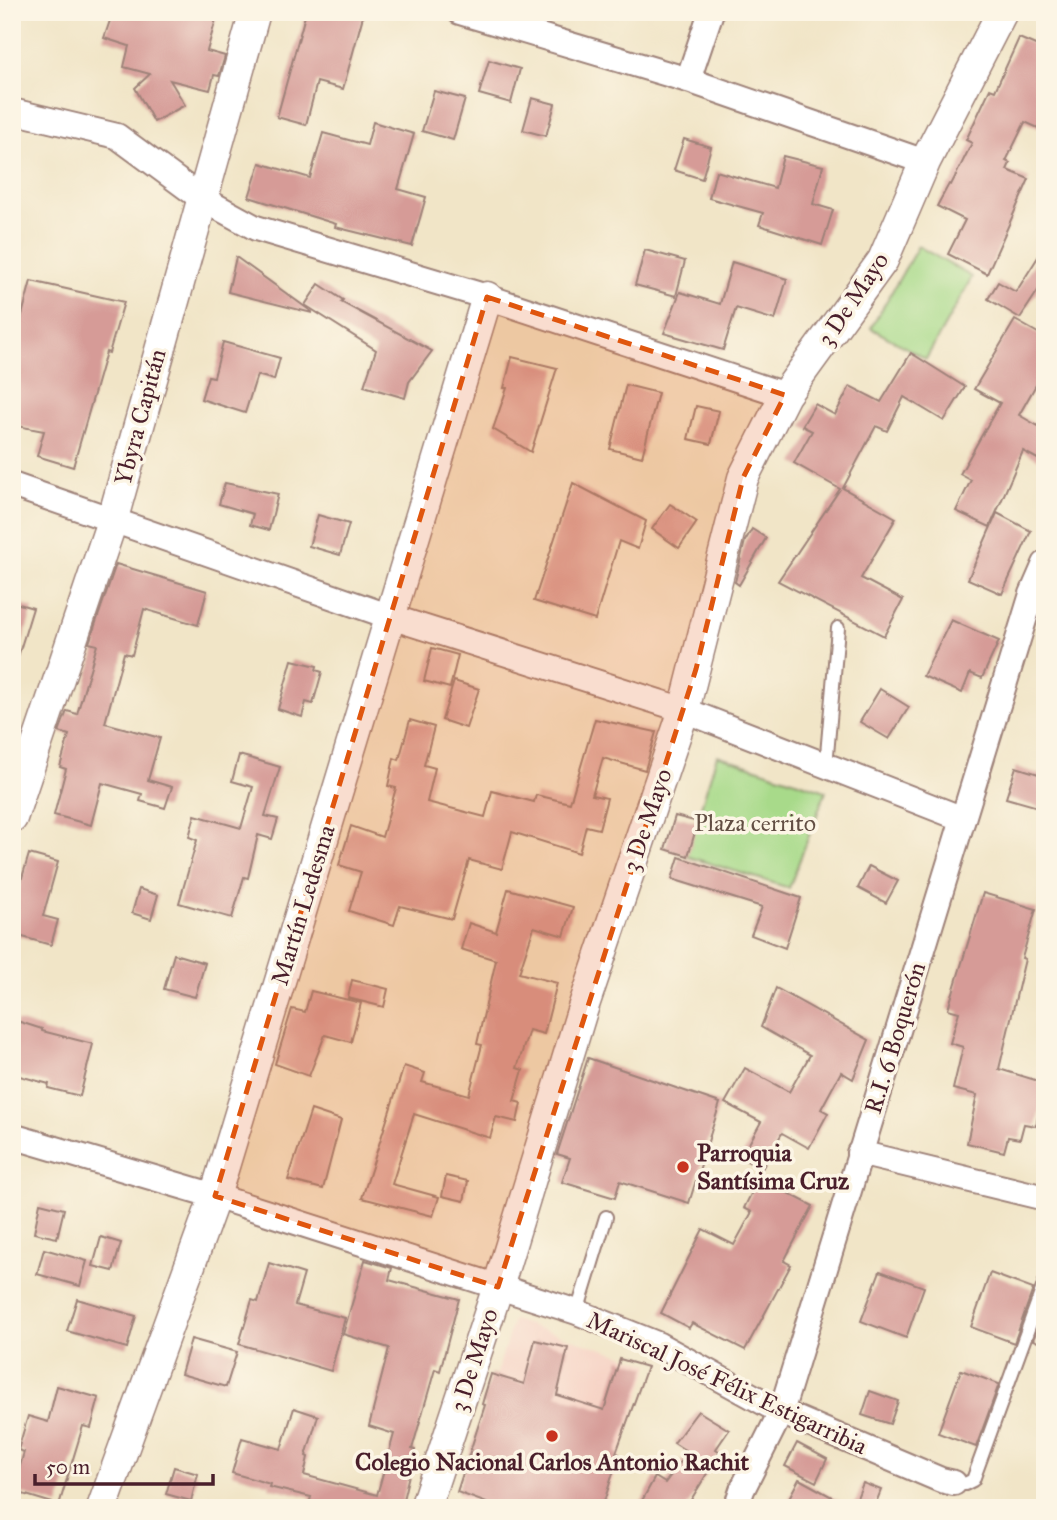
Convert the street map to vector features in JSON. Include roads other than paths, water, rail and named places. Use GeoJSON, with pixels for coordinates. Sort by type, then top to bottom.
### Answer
{"type":"FeatureCollection","features":[{"type":"Feature","properties":{"kind":"street","name":"Ybyra Capitán"},"geometry":{"type":"LineString","coordinates":[[12,818],[113,518],[255,12]]}},
{"type":"Feature","properties":{"kind":"street"},"geometry":{"type":"LineString","coordinates":[[460,12],[688,80],[925,162]]}},
{"type":"Feature","properties":{"kind":"street"},"geometry":{"type":"LineString","coordinates":[[688,80],[711,12]]}},
{"type":"Feature","properties":{"kind":"street","name":"3 De Mayo"},"geometry":{"type":"LineString","coordinates":[[425,1508],[498,1287],[581,1014],[684,710],[743,478],[785,396],[883,260],[925,162],[1002,12]]}},
{"type":"Feature","properties":{"kind":"street"},"geometry":{"type":"LineString","coordinates":[[12,111],[117,136],[201,198],[256,228],[487,297],[785,396]]}},
{"type":"Feature","properties":{"kind":"street","name":"Martín Ledesma"},"geometry":{"type":"LineString","coordinates":[[102,1508],[215,1196],[487,297]]}},
{"type":"Feature","properties":{"kind":"street"},"geometry":{"type":"LineString","coordinates":[[12,485],[391,617],[684,710],[963,819]]}},
{"type":"Feature","properties":{"kind":"street","name":"R.I. 6 Boquerón"},"geometry":{"type":"LineString","coordinates":[[736,1508],[741,1490],[781,1412],[1032,594],[1045,564]]}},
{"type":"Feature","properties":{"kind":"street","name":"Mariscal José Félix Estigarribia"},"geometry":{"type":"LineString","coordinates":[[12,1136],[215,1196],[577,1312],[659,1345],[781,1412],[941,1480],[954,1483]]}},
{"type":"Feature","properties":{"kind":"street"},"geometry":{"type":"LineString","coordinates":[[859,1153],[1045,1198]]}},
{"type":"Feature","properties":{"kind":"lane"},"geometry":{"type":"LineString","coordinates":[[826,765],[838,628]]}},
{"type":"Feature","properties":{"kind":"lane"},"geometry":{"type":"LineString","coordinates":[[577,1312],[606,1217]]}},
{"type":"Feature","properties":{"kind":"lane"},"geometry":{"type":"LineString","coordinates":[[954,1483],[965,1484],[973,1480],[1045,1282]]}},
{"type":"Feature","properties":{"kind":"place","name":"Parroquia Santísima Cruz"},"geometry":{"type":"Point","coordinates":[683,1167]}},
{"type":"Feature","properties":{"kind":"place","name":"Colegio Nacional Carlos Antonio Rachit"},"geometry":{"type":"Point","coordinates":[552,1436]}},
{"type":"Feature","properties":{"kind":"park label","name":"Plaza cerrito"},"geometry":{"type":"Point","coordinates":[755,823]}}]}
